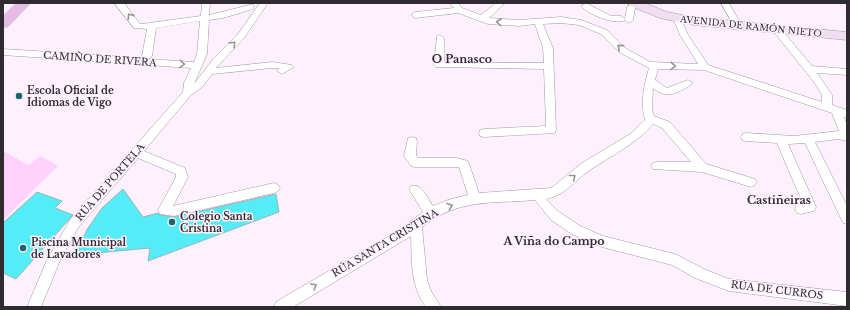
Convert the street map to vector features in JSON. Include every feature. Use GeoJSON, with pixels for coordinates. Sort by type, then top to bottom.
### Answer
{"type":"FeatureCollection","features":[{"type":"Feature","properties":{"kind":"main road"},"geometry":{"type":"LineString","coordinates":[[5,19],[15,3]]}},
{"type":"Feature","properties":{"kind":"main road"},"geometry":{"type":"LineString","coordinates":[[5,19],[24,3]]}},
{"type":"Feature","properties":{"kind":"main road","name":"AVENIDA DE RAMÓN NIETO"},"geometry":{"type":"LineString","coordinates":[[635,3],[651,10],[677,18],[738,26],[847,36]]}},
{"type":"Feature","properties":{"kind":"street"},"geometry":{"type":"LineString","coordinates":[[118,3],[136,26],[152,26],[205,19],[250,7]]}},
{"type":"Feature","properties":{"kind":"street","name":"RÚA DE PORTELA"},"geometry":{"type":"LineString","coordinates":[[34,307],[51,262],[61,242],[74,224],[188,93],[189,83],[198,65],[203,44],[206,3]]}},
{"type":"Feature","properties":{"kind":"street"},"geometry":{"type":"LineString","coordinates":[[188,93],[199,85],[208,71],[241,36],[264,3]]}},
{"type":"Feature","properties":{"kind":"street"},"geometry":{"type":"LineString","coordinates":[[482,19],[501,3]]}},
{"type":"Feature","properties":{"kind":"street"},"geometry":{"type":"LineString","coordinates":[[582,4],[609,18],[625,19],[631,7],[635,3]]}},
{"type":"Feature","properties":{"kind":"street"},"geometry":{"type":"LineString","coordinates":[[725,3],[738,26]]}},
{"type":"Feature","properties":{"kind":"street"},"geometry":{"type":"LineString","coordinates":[[582,4],[604,32],[622,50],[648,65],[705,67],[847,114]]}},
{"type":"Feature","properties":{"kind":"street"},"geometry":{"type":"LineString","coordinates":[[415,15],[431,13],[456,6],[482,19],[499,22],[572,20],[604,32]]}},
{"type":"Feature","properties":{"kind":"street"},"geometry":{"type":"LineString","coordinates":[[431,13],[433,22]]}},
{"type":"Feature","properties":{"kind":"street"},"geometry":{"type":"LineString","coordinates":[[677,18],[684,35],[705,67]]}},
{"type":"Feature","properties":{"kind":"street"},"geometry":{"type":"LineString","coordinates":[[484,133],[551,130],[548,48],[538,22]]}},
{"type":"Feature","properties":{"kind":"street"},"geometry":{"type":"LineString","coordinates":[[147,56],[152,26]]}},
{"type":"Feature","properties":{"kind":"street"},"geometry":{"type":"LineString","coordinates":[[777,30],[809,69],[827,95],[847,137]]}},
{"type":"Feature","properties":{"kind":"street"},"geometry":{"type":"LineString","coordinates":[[440,38],[439,65],[548,66]]}},
{"type":"Feature","properties":{"kind":"street","name":"CAMIÑO DE RIVERA"},"geometry":{"type":"LineString","coordinates":[[3,52],[198,65]]}},
{"type":"Feature","properties":{"kind":"street"},"geometry":{"type":"LineString","coordinates":[[208,71],[277,65],[289,67],[282,71]]}},
{"type":"Feature","properties":{"kind":"street"},"geometry":{"type":"LineString","coordinates":[[654,66],[647,93],[647,110],[650,120],[666,125],[702,167]]}},
{"type":"Feature","properties":{"kind":"street"},"geometry":{"type":"LineString","coordinates":[[809,69],[847,72]]}},
{"type":"Feature","properties":{"kind":"street"},"geometry":{"type":"LineString","coordinates":[[650,81],[654,82],[662,91],[668,92],[688,83]]}},
{"type":"Feature","properties":{"kind":"street","name":"RÚA SANTA CRISTINA"},"geometry":{"type":"LineString","coordinates":[[281,307],[416,226],[435,211],[464,200],[539,195],[553,192],[589,164],[630,141],[644,130],[650,120]]}},
{"type":"Feature","properties":{"kind":"street"},"geometry":{"type":"LineString","coordinates":[[746,137],[781,140],[809,140],[838,135],[847,137]]}},
{"type":"Feature","properties":{"kind":"street"},"geometry":{"type":"LineString","coordinates":[[781,140],[810,207],[801,209]]}},
{"type":"Feature","properties":{"kind":"street"},"geometry":{"type":"LineString","coordinates":[[809,140],[847,219]]}},
{"type":"Feature","properties":{"kind":"street"},"geometry":{"type":"LineString","coordinates":[[412,141],[410,156],[415,164],[456,162],[464,164],[475,199]]}},
{"type":"Feature","properties":{"kind":"street"},"geometry":{"type":"LineString","coordinates":[[136,152],[181,171],[182,177],[164,210],[174,211],[274,188]]}},
{"type":"Feature","properties":{"kind":"street"},"geometry":{"type":"LineString","coordinates":[[657,166],[702,167],[751,182]]}},
{"type":"Feature","properties":{"kind":"street"},"geometry":{"type":"LineString","coordinates":[[414,189],[431,214]]}},
{"type":"Feature","properties":{"kind":"street","name":"RÚA DE CURROS"},"geometry":{"type":"LineString","coordinates":[[539,195],[541,201],[555,216],[576,230],[602,241],[675,260],[700,274],[729,285],[847,299]]}},
{"type":"Feature","properties":{"kind":"street"},"geometry":{"type":"LineString","coordinates":[[416,226],[420,280],[425,295],[434,307]]}},
{"type":"Feature","properties":{"kind":"shaded area"},"geometry":{"type":"Polygon","coordinates":[[[3,151],[28,165],[41,156],[58,166],[3,220],[3,151]]]}},
{"type":"Feature","properties":{"kind":"building","name":"Colegio Santa Cristina"},"geometry":{"type":"Polygon","coordinates":[[[123,189],[143,217],[158,213],[160,215],[174,217],[276,194],[279,212],[148,261],[150,248],[74,255],[88,228],[102,208],[123,189]]]}},
{"type":"Feature","properties":{"kind":"building","name":"Piscina Municipal de Lavadores"},"geometry":{"type":"Polygon","coordinates":[[[37,192],[62,201],[55,208],[73,215],[16,279],[3,273],[3,223],[37,192]]]}},
{"type":"Feature","properties":{"kind":"place","name":"Escola Oficial de Idiomas de Vigo"},"geometry":{"type":"Point","coordinates":[19,96]}},
{"type":"Feature","properties":{"kind":"place","name":"Colegio Santa Cristina"},"geometry":{"type":"Point","coordinates":[172,222]}},
{"type":"Feature","properties":{"kind":"place","name":"Piscina Municipal de Lavadores"},"geometry":{"type":"Point","coordinates":[23,248]}},
{"type":"Feature","properties":{"kind":"district","name":"O Panasco"},"geometry":{"type":"Point","coordinates":[462,59]}},
{"type":"Feature","properties":{"kind":"district","name":"Castiñeiras"},"geometry":{"type":"Point","coordinates":[779,200]}},
{"type":"Feature","properties":{"kind":"district","name":"A Viña do Campo"},"geometry":{"type":"Point","coordinates":[554,241]}}]}
